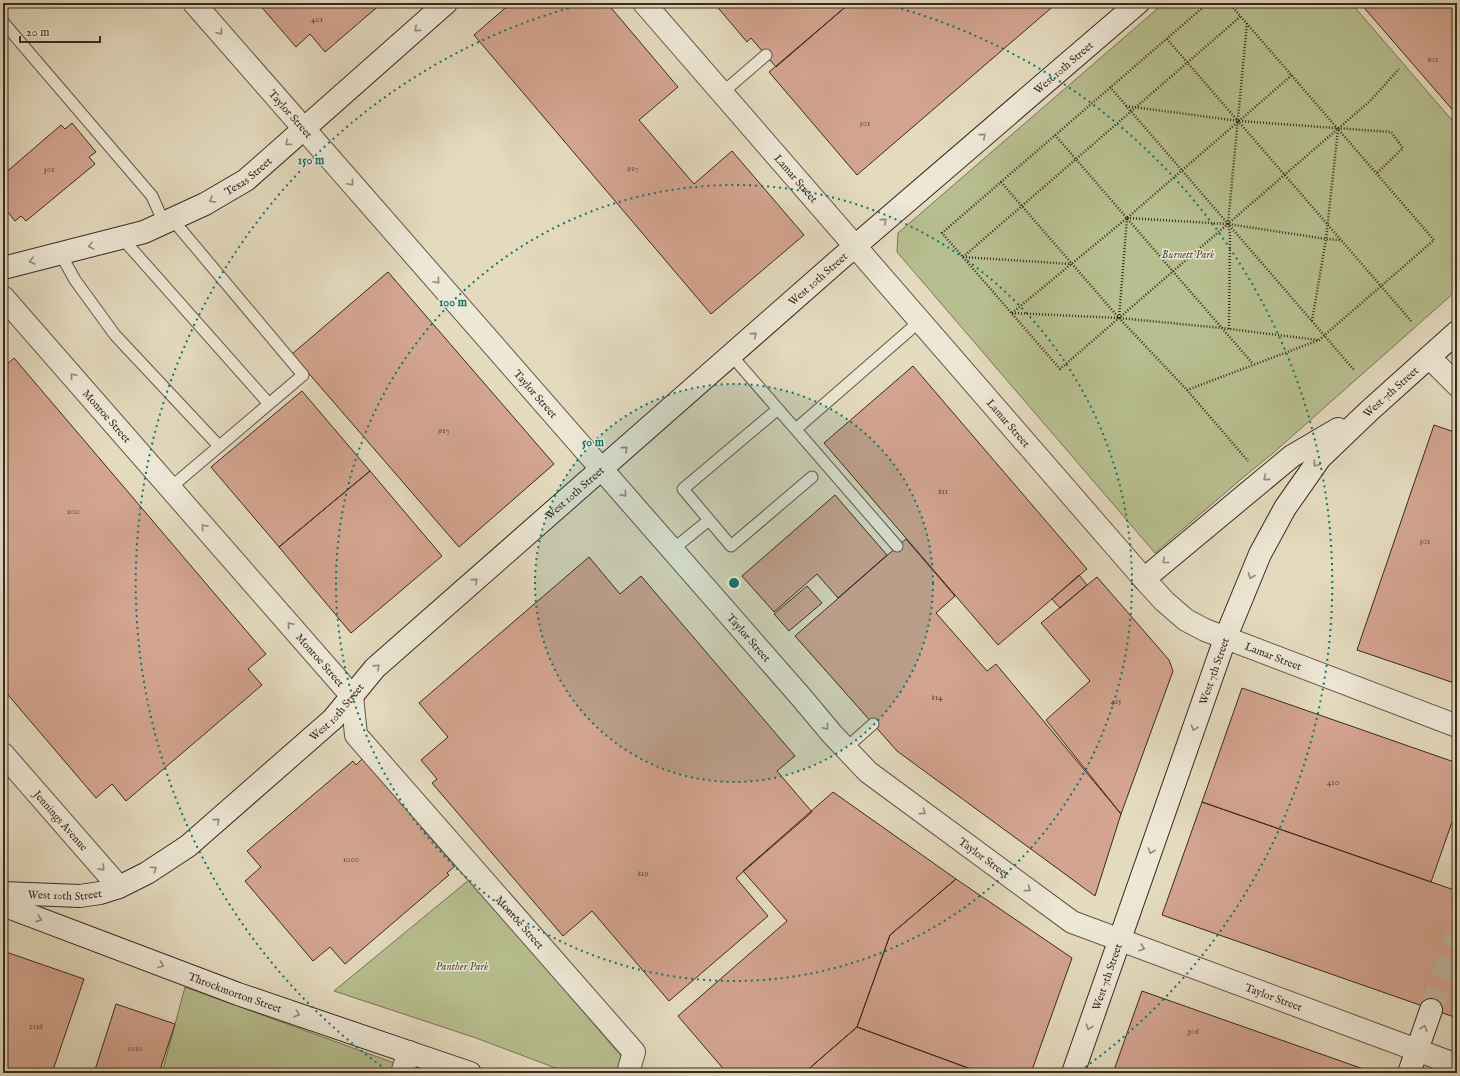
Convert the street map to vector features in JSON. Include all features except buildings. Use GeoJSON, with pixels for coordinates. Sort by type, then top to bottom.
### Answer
{"type":"FeatureCollection","features":[{"type":"Feature","properties":{"kind":"street","name":"Taylor Street"},"geometry":{"type":"LineString","coordinates":[[194,3],[868,772],[1072,922],[1457,1065]]}},
{"type":"Feature","properties":{"kind":"street","name":"Texas Street"},"geometry":{"type":"LineString","coordinates":[[3,268],[144,232],[205,204],[246,180],[446,3]]}},
{"type":"Feature","properties":{"kind":"street","name":"Lamar Street"},"geometry":{"type":"LineString","coordinates":[[644,3],[1164,601],[1186,620],[1225,639],[1457,726]]}},
{"type":"Feature","properties":{"kind":"street","name":"West 10th Street"},"geometry":{"type":"LineString","coordinates":[[3,893],[80,896],[100,893],[119,887],[147,873],[188,846],[333,719],[375,668],[1130,6]]}},
{"type":"Feature","properties":{"kind":"street","name":"Monroe Street"},"geometry":{"type":"LineString","coordinates":[[3,297],[352,696],[356,735],[634,1052],[628,1073]]}},
{"type":"Feature","properties":{"kind":"street","name":"West 7th Street"},"geometry":{"type":"LineString","coordinates":[[1073,1073],[1225,639],[1260,554],[1285,508],[1320,458],[1369,411],[1457,332]]}},
{"type":"Feature","properties":{"kind":"street"},"geometry":{"type":"LineString","coordinates":[[1429,357],[1457,385]]}},
{"type":"Feature","properties":{"kind":"street"},"geometry":{"type":"LineString","coordinates":[[1144,579],[1292,456],[1369,411]]}},
{"type":"Feature","properties":{"kind":"street","name":"Jennings Avenue"},"geometry":{"type":"LineString","coordinates":[[3,754],[119,887]]}},
{"type":"Feature","properties":{"kind":"street","name":"Throckmorton Street"},"geometry":{"type":"LineString","coordinates":[[3,905],[238,994],[470,1073]]}},
{"type":"Feature","properties":{"kind":"street"},"geometry":{"type":"LineString","coordinates":[[1409,1073],[1431,1010]]}},
{"type":"Feature","properties":{"kind":"street"},"geometry":{"type":"LineString","coordinates":[[402,1073],[409,1052]]}},
{"type":"Feature","properties":{"kind":"lane"},"geometry":{"type":"LineString","coordinates":[[3,22],[152,196],[168,221],[303,375],[170,488]]}},
{"type":"Feature","properties":{"kind":"lane"},"geometry":{"type":"LineString","coordinates":[[722,93],[766,55]]}},
{"type":"Feature","properties":{"kind":"lane"},"geometry":{"type":"LineString","coordinates":[[122,238],[269,404]]}},
{"type":"Feature","properties":{"kind":"lane"},"geometry":{"type":"LineString","coordinates":[[60,253],[75,280],[115,335],[219,446]]}},
{"type":"Feature","properties":{"kind":"lane"},"geometry":{"type":"LineString","coordinates":[[796,430],[920,321]]}},
{"type":"Feature","properties":{"kind":"lane"},"geometry":{"type":"LineString","coordinates":[[731,355],[897,546]]}},
{"type":"Feature","properties":{"kind":"lane"},"geometry":{"type":"LineString","coordinates":[[778,409],[683,489],[731,546],[812,477]]}},
{"type":"Feature","properties":{"kind":"lane"},"geometry":{"type":"LineString","coordinates":[[672,550],[709,520]]}},
{"type":"Feature","properties":{"kind":"lane"},"geometry":{"type":"LineString","coordinates":[[846,748],[873,724]]}},
{"type":"Feature","properties":{"kind":"path"},"geometry":{"type":"LineString","coordinates":[[1208,3],[942,233],[1060,369],[1370,101],[1399,69]]}},
{"type":"Feature","properties":{"kind":"path"},"geometry":{"type":"LineString","coordinates":[[1187,390],[1319,340],[1434,240],[1229,3]]}},
{"type":"Feature","properties":{"kind":"path"},"geometry":{"type":"LineString","coordinates":[[963,257],[1241,16]]}},
{"type":"Feature","properties":{"kind":"path"},"geometry":{"type":"LineString","coordinates":[[1230,329],[1230,234],[1228,224],[1247,23]]}},
{"type":"Feature","properties":{"kind":"path"},"geometry":{"type":"LineString","coordinates":[[1167,38],[1412,322]]}},
{"type":"Feature","properties":{"kind":"path"},"geometry":{"type":"LineString","coordinates":[[1012,313],[1127,218],[1292,75]]}},
{"type":"Feature","properties":{"kind":"path"},"geometry":{"type":"LineString","coordinates":[[1110,87],[1355,371]]}},
{"type":"Feature","properties":{"kind":"path"},"geometry":{"type":"LineString","coordinates":[[1126,106],[1238,121],[1391,132],[1403,148],[1377,174]]}},
{"type":"Feature","properties":{"kind":"path"},"geometry":{"type":"LineString","coordinates":[[1312,321],[1326,239],[1338,129]]}},
{"type":"Feature","properties":{"kind":"path"},"geometry":{"type":"LineString","coordinates":[[1055,135],[1253,364]]}},
{"type":"Feature","properties":{"kind":"path"},"geometry":{"type":"LineString","coordinates":[[1001,182],[1119,318],[1187,390],[1250,462]]}},
{"type":"Feature","properties":{"kind":"path"},"geometry":{"type":"LineString","coordinates":[[1127,218],[1228,224],[1341,240]]}},
{"type":"Feature","properties":{"kind":"path"},"geometry":{"type":"LineString","coordinates":[[1119,318],[1127,218]]}},
{"type":"Feature","properties":{"kind":"path"},"geometry":{"type":"LineString","coordinates":[[963,257],[1071,264]]}},
{"type":"Feature","properties":{"kind":"path"},"geometry":{"type":"LineString","coordinates":[[1012,313],[1119,318],[1222,328],[1319,340]]}},
{"type":"Feature","properties":{"kind":"green space","name":"Burnett Park"},"geometry":{"type":"Polygon","coordinates":[[[1164,3],[1351,3],[1457,126],[1457,290],[1272,454],[1155,553],[897,252],[898,233],[1164,3]]]}},
{"type":"Feature","properties":{"kind":"green space","name":"Panther Park"},"geometry":{"type":"Polygon","coordinates":[[[470,879],[621,1056],[623,1064],[622,1073],[569,1073],[476,1038],[334,991],[470,879]]]}},
{"type":"Feature","properties":{"kind":"green space"},"geometry":{"type":"Polygon","coordinates":[[[185,987],[422,1073],[162,1073],[185,987]]]}},
{"type":"Feature","properties":{"kind":"tunnel"},"geometry":{"type":"LineString","coordinates":[[1431,1010],[1457,936]]}}]}
